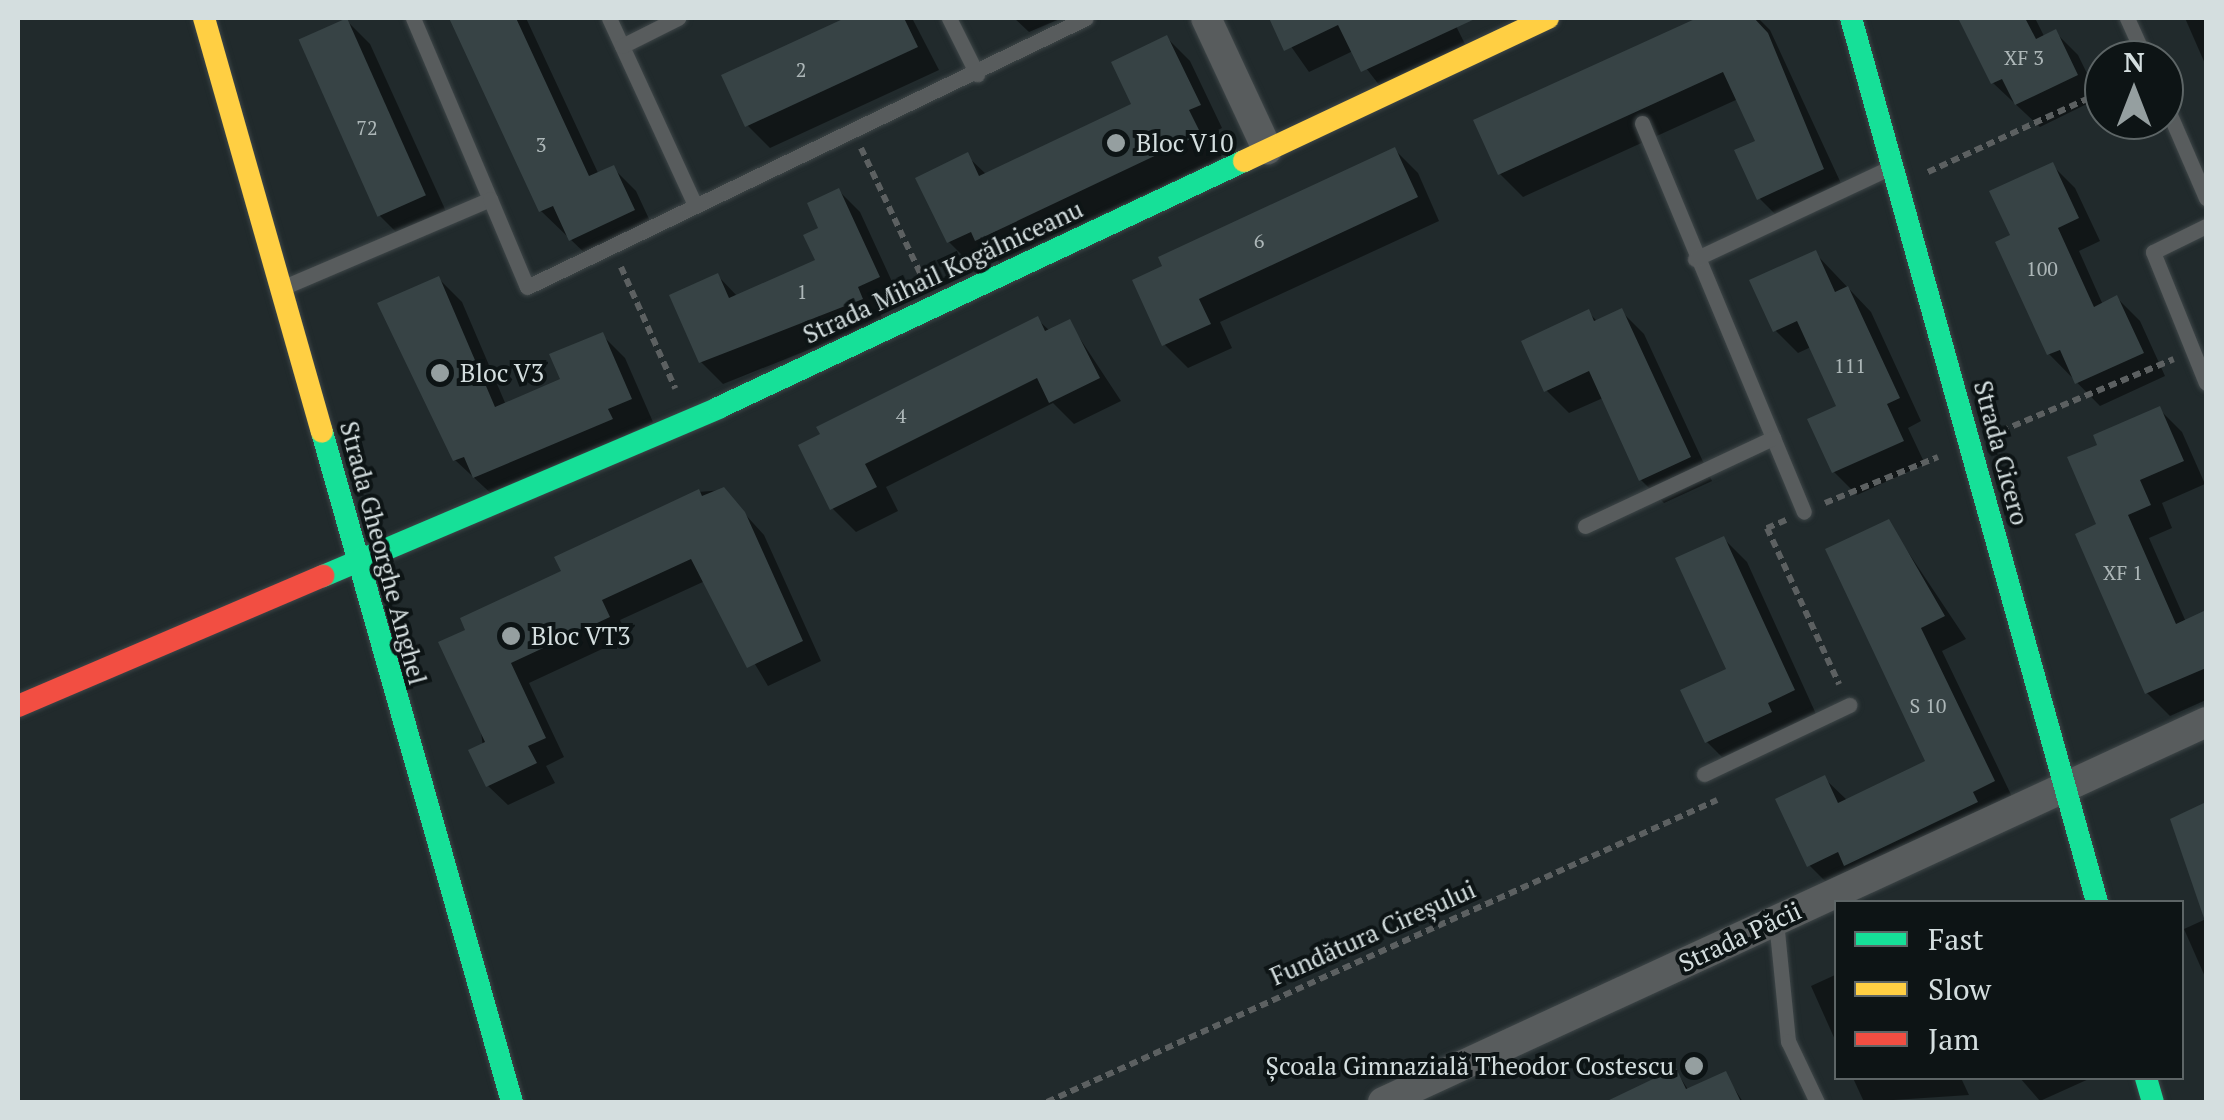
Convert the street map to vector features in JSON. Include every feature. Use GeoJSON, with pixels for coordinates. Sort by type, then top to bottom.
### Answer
{"type":"FeatureCollection","features":[{"type":"Feature","properties":{"kind":"street","name":"Strada Gheorghe Anghel"},"geometry":{"type":"LineString","coordinates":[[204,18],[284,287],[354,562],[512,1102]]}},
{"type":"Feature","properties":{"kind":"street"},"geometry":{"type":"LineString","coordinates":[[1206,18],[1267,149]]}},
{"type":"Feature","properties":{"kind":"street","name":"Strada Mihail Kogălniceanu"},"geometry":{"type":"LineString","coordinates":[[18,706],[689,421],[1548,18]]}},
{"type":"Feature","properties":{"kind":"street","name":"Strada Cicero"},"geometry":{"type":"LineString","coordinates":[[1852,18],[2096,900]]}},
{"type":"Feature","properties":{"kind":"street","name":"Strada Păcii"},"geometry":{"type":"LineString","coordinates":[[1384,1102],[2206,722]]}},
{"type":"Feature","properties":{"kind":"lane"},"geometry":{"type":"LineString","coordinates":[[413,18],[527,287],[978,74],[1086,18]]}},
{"type":"Feature","properties":{"kind":"lane"},"geometry":{"type":"LineString","coordinates":[[609,18],[695,206]]}},
{"type":"Feature","properties":{"kind":"lane"},"geometry":{"type":"LineString","coordinates":[[622,46],[678,18]]}},
{"type":"Feature","properties":{"kind":"lane"},"geometry":{"type":"LineString","coordinates":[[949,18],[978,74]]}},
{"type":"Feature","properties":{"kind":"lane"},"geometry":{"type":"LineString","coordinates":[[1642,123],[1695,259],[1804,512]]}},
{"type":"Feature","properties":{"kind":"lane"},"geometry":{"type":"LineString","coordinates":[[2181,140],[2206,198]]}},
{"type":"Feature","properties":{"kind":"lane"},"geometry":{"type":"LineString","coordinates":[[1695,259],[1895,176]]}},
{"type":"Feature","properties":{"kind":"lane"},"geometry":{"type":"LineString","coordinates":[[284,287],[490,198]]}},
{"type":"Feature","properties":{"kind":"lane"},"geometry":{"type":"LineString","coordinates":[[2206,226],[2153,252],[2206,383]]}},
{"type":"Feature","properties":{"kind":"lane"},"geometry":{"type":"LineString","coordinates":[[1585,526],[1772,438]]}},
{"type":"Feature","properties":{"kind":"lane"},"geometry":{"type":"LineString","coordinates":[[1704,774],[1849,704]]}},
{"type":"Feature","properties":{"kind":"lane"},"geometry":{"type":"LineString","coordinates":[[1776,920],[1788,1040],[1817,1102]]}},
{"type":"Feature","properties":{"kind":"path"},"geometry":{"type":"LineString","coordinates":[[1895,176],[2084,99]]}},
{"type":"Feature","properties":{"kind":"path"},"geometry":{"type":"LineString","coordinates":[[854,132],[935,306]]}},
{"type":"Feature","properties":{"kind":"path"},"geometry":{"type":"LineString","coordinates":[[612,246],[689,421]]}},
{"type":"Feature","properties":{"kind":"path"},"geometry":{"type":"LineString","coordinates":[[1804,512],[1767,528],[1849,704]]}},
{"type":"Feature","properties":{"kind":"path","name":"Fundătura Cireșului"},"geometry":{"type":"LineString","coordinates":[[1047,1102],[1716,800]]}},
{"type":"Feature","properties":{"kind":"building"},"geometry":{"type":"Polygon","coordinates":[[[347,18],[426,195],[377,217],[299,40],[347,18]]]}},
{"type":"Feature","properties":{"kind":"building"},"geometry":{"type":"Polygon","coordinates":[[[449,18],[516,18],[589,176],[614,165],[635,210],[569,241],[553,206],[539,212],[449,18]]]}},
{"type":"Feature","properties":{"kind":"building"},"geometry":{"type":"Polygon","coordinates":[[[845,18],[904,18],[918,47],[745,127],[721,75],[845,18]]]}},
{"type":"Feature","properties":{"kind":"building"},"geometry":{"type":"Polygon","coordinates":[[[1269,18],[1477,18],[1361,72],[1338,25],[1284,51],[1269,18]]]}},
{"type":"Feature","properties":{"kind":"building"},"geometry":{"type":"Polygon","coordinates":[[[1697,18],[1754,18],[1768,33],[1824,169],[1757,200],[1734,150],[1755,141],[1723,72],[1498,175],[1473,120],[1697,18]]]}},
{"type":"Feature","properties":{"kind":"building"},"geometry":{"type":"Polygon","coordinates":[[[1958,18],[2025,18],[2036,39],[2056,29],[2078,75],[2015,105],[2002,79],[1991,84],[1958,18]]]}},
{"type":"Feature","properties":{"kind":"building","name":"Bloc V10"},"geometry":{"type":"Polygon","coordinates":[[[1167,35],[1201,105],[1189,110],[1201,134],[975,241],[971,232],[947,243],[915,178],[968,152],[979,176],[1131,104],[1111,62],[1167,35]]]}},
{"type":"Feature","properties":{"kind":"building"},"geometry":{"type":"Polygon","coordinates":[[[1395,147],[1418,197],[1199,299],[1211,324],[1162,346],[1132,280],[1162,266],[1158,257],[1395,147]]]}},
{"type":"Feature","properties":{"kind":"building"},"geometry":{"type":"Polygon","coordinates":[[[2053,162],[2079,218],[2058,228],[2094,307],[2117,295],[2144,353],[2075,384],[2060,350],[2047,355],[1995,242],[2010,235],[1989,191],[2053,162]]]}},
{"type":"Feature","properties":{"kind":"building"},"geometry":{"type":"Polygon","coordinates":[[[839,188],[880,277],[858,287],[863,299],[699,363],[669,295],[718,273],[729,298],[815,260],[803,235],[818,228],[807,203],[839,188]]]}},
{"type":"Feature","properties":{"kind":"building"},"geometry":{"type":"Polygon","coordinates":[[[1816,250],[1835,292],[1848,286],[1900,398],[1887,404],[1904,441],[1832,473],[1807,419],[1836,406],[1797,321],[1773,332],[1749,280],[1816,250]]]}},
{"type":"Feature","properties":{"kind":"building","name":"Bloc V3"},"geometry":{"type":"Polygon","coordinates":[[[439,276],[495,407],[560,379],[549,354],[603,332],[632,399],[608,409],[613,419],[473,478],[464,457],[453,461],[377,303],[439,276]]]}},
{"type":"Feature","properties":{"kind":"building"},"geometry":{"type":"Polygon","coordinates":[[[1622,308],[1691,457],[1639,481],[1589,371],[1544,392],[1521,341],[1589,309],[1594,321],[1622,308]]]}},
{"type":"Feature","properties":{"kind":"building"},"geometry":{"type":"Polygon","coordinates":[[[1038,316],[1045,331],[1070,319],[1100,378],[1049,403],[1037,378],[865,464],[877,487],[830,510],[798,445],[820,434],[816,427],[1038,316]]]}},
{"type":"Feature","properties":{"kind":"building"},"geometry":{"type":"Polygon","coordinates":[[[2160,406],[2184,461],[2140,480],[2151,505],[2128,515],[2176,624],[2206,610],[2206,668],[2145,694],[2075,534],[2096,524],[2067,457],[2097,445],[2093,435],[2160,406]]]}},
{"type":"Feature","properties":{"kind":"building","name":"Bloc VT3"},"geometry":{"type":"Polygon","coordinates":[[[724,487],[745,512],[803,641],[747,668],[691,559],[602,600],[610,617],[511,663],[546,738],[528,746],[537,763],[486,787],[468,750],[485,742],[438,642],[465,630],[460,618],[561,571],[554,557],[699,489],[702,496],[724,487]]]}},
{"type":"Feature","properties":{"kind":"building"},"geometry":{"type":"Polygon","coordinates":[[[1889,519],[1945,616],[1921,628],[1995,781],[1973,792],[1978,802],[1844,866],[1838,852],[1807,867],[1775,799],[1825,775],[1838,803],[1925,761],[1825,549],[1889,519]]]}},
{"type":"Feature","properties":{"kind":"building"},"geometry":{"type":"Polygon","coordinates":[[[1724,536],[1795,690],[1768,703],[1772,712],[1705,743],[1680,690],[1726,669],[1675,558],[1724,536]]]}},
{"type":"Feature","properties":{"kind":"building"},"geometry":{"type":"Polygon","coordinates":[[[2206,802],[2206,924],[2170,819],[2206,802]]]}},
{"type":"Feature","properties":{"kind":"building"},"geometry":{"type":"Polygon","coordinates":[[[1676,1068],[1686,1089],[1726,1071],[1741,1102],[1605,1102],[1676,1068]]]}},
{"type":"Feature","properties":{"kind":"traffic: fast"},"geometry":{"type":"LineString","coordinates":[[1851,18],[2096,900]]}},
{"type":"Feature","properties":{"kind":"traffic: fast"},"geometry":{"type":"LineString","coordinates":[[323,576],[718,408],[1244,161]]}},
{"type":"Feature","properties":{"kind":"traffic: fast"},"geometry":{"type":"LineString","coordinates":[[322,432],[512,1102]]}},
{"type":"Feature","properties":{"kind":"traffic: fast"},"geometry":{"type":"LineString","coordinates":[[2147,1080],[2153,1102]]}},
{"type":"Feature","properties":{"kind":"traffic: slow"},"geometry":{"type":"LineString","coordinates":[[204,18],[322,432]]}},
{"type":"Feature","properties":{"kind":"traffic: slow"},"geometry":{"type":"LineString","coordinates":[[1244,161],[1548,18]]}},
{"type":"Feature","properties":{"kind":"traffic: jam"},"geometry":{"type":"LineString","coordinates":[[18,706],[323,576]]}},
{"type":"Feature","properties":{"kind":"place","name":"Bloc V10"},"geometry":{"type":"Point","coordinates":[1116,143]}},
{"type":"Feature","properties":{"kind":"place","name":"Bloc V3"},"geometry":{"type":"Point","coordinates":[440,373]}},
{"type":"Feature","properties":{"kind":"place","name":"Bloc VT3"},"geometry":{"type":"Point","coordinates":[511,636]}},
{"type":"Feature","properties":{"kind":"place","name":"Școala Gimnazială Theodor Costescu"},"geometry":{"type":"Point","coordinates":[1694,1066]}}]}
